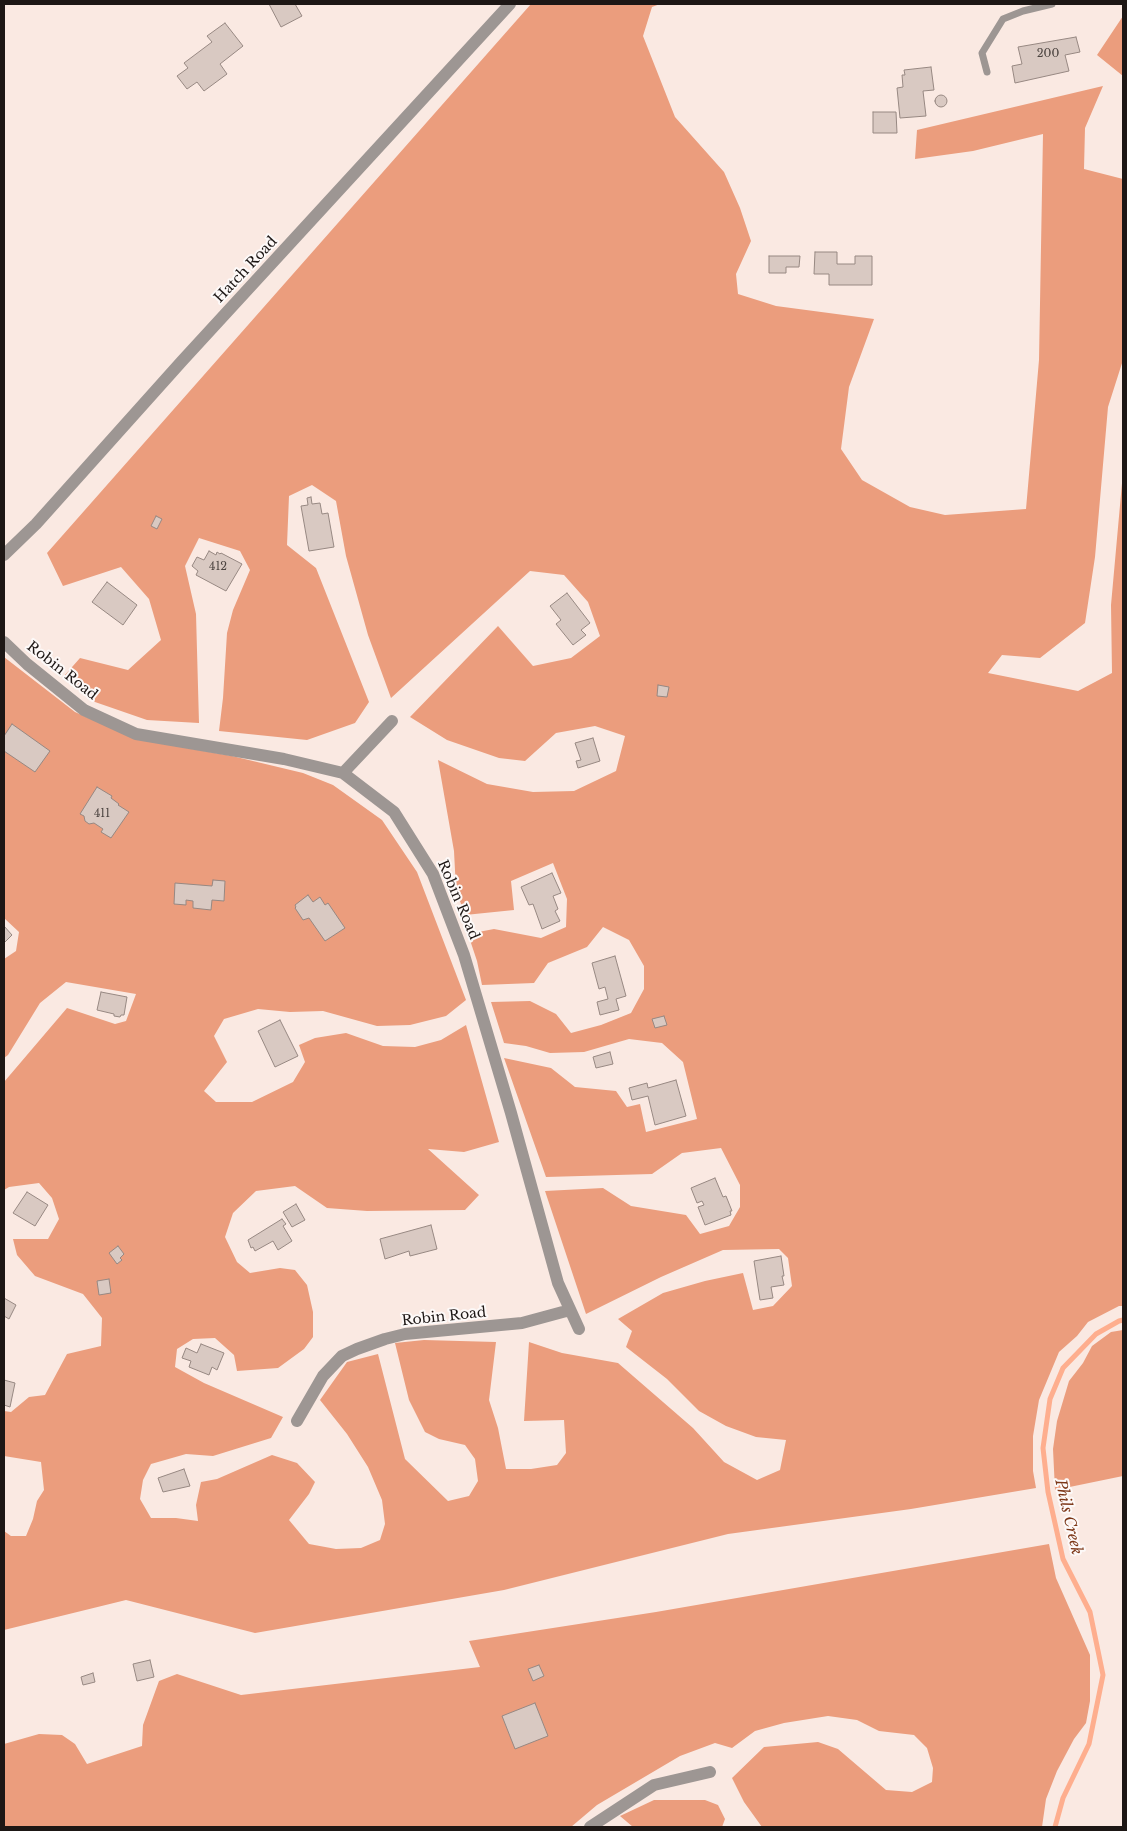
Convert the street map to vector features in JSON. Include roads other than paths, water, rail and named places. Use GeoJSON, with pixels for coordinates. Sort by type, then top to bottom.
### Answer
{"type":"FeatureCollection","features":[{"type":"Feature","properties":{"kind":"street","name":"Hatch Road"},"geometry":{"type":"LineString","coordinates":[[4,555],[36,524],[176,368],[510,4]]}},
{"type":"Feature","properties":{"kind":"street","name":"Robin Road"},"geometry":{"type":"LineString","coordinates":[[4,642],[27,664],[84,710],[136,734],[284,759],[343,772],[394,812],[433,874],[464,955],[511,1113],[558,1283],[578,1330]]}},
{"type":"Feature","properties":{"kind":"street"},"geometry":{"type":"LineString","coordinates":[[343,772],[392,721]]}},
{"type":"Feature","properties":{"kind":"street","name":"Robin Road"},"geometry":{"type":"LineString","coordinates":[[297,1421],[323,1376],[342,1356],[357,1349],[405,1334],[522,1323],[570,1310]]}},
{"type":"Feature","properties":{"kind":"street"},"geometry":{"type":"LineString","coordinates":[[590,1827],[654,1784],[710,1772]]}},
{"type":"Feature","properties":{"kind":"lane"},"geometry":{"type":"LineString","coordinates":[[987,72],[982,53],[1002,19],[1023,11],[1052,4]]}},
{"type":"Feature","properties":{"kind":"waterway","name":"Phils Creek"},"geometry":{"type":"LineString","coordinates":[[1055,1827],[1063,1798],[1089,1744],[1103,1675],[1090,1612],[1063,1559],[1048,1492],[1043,1448],[1050,1399],[1063,1368],[1096,1334],[1123,1320]]}}]}
